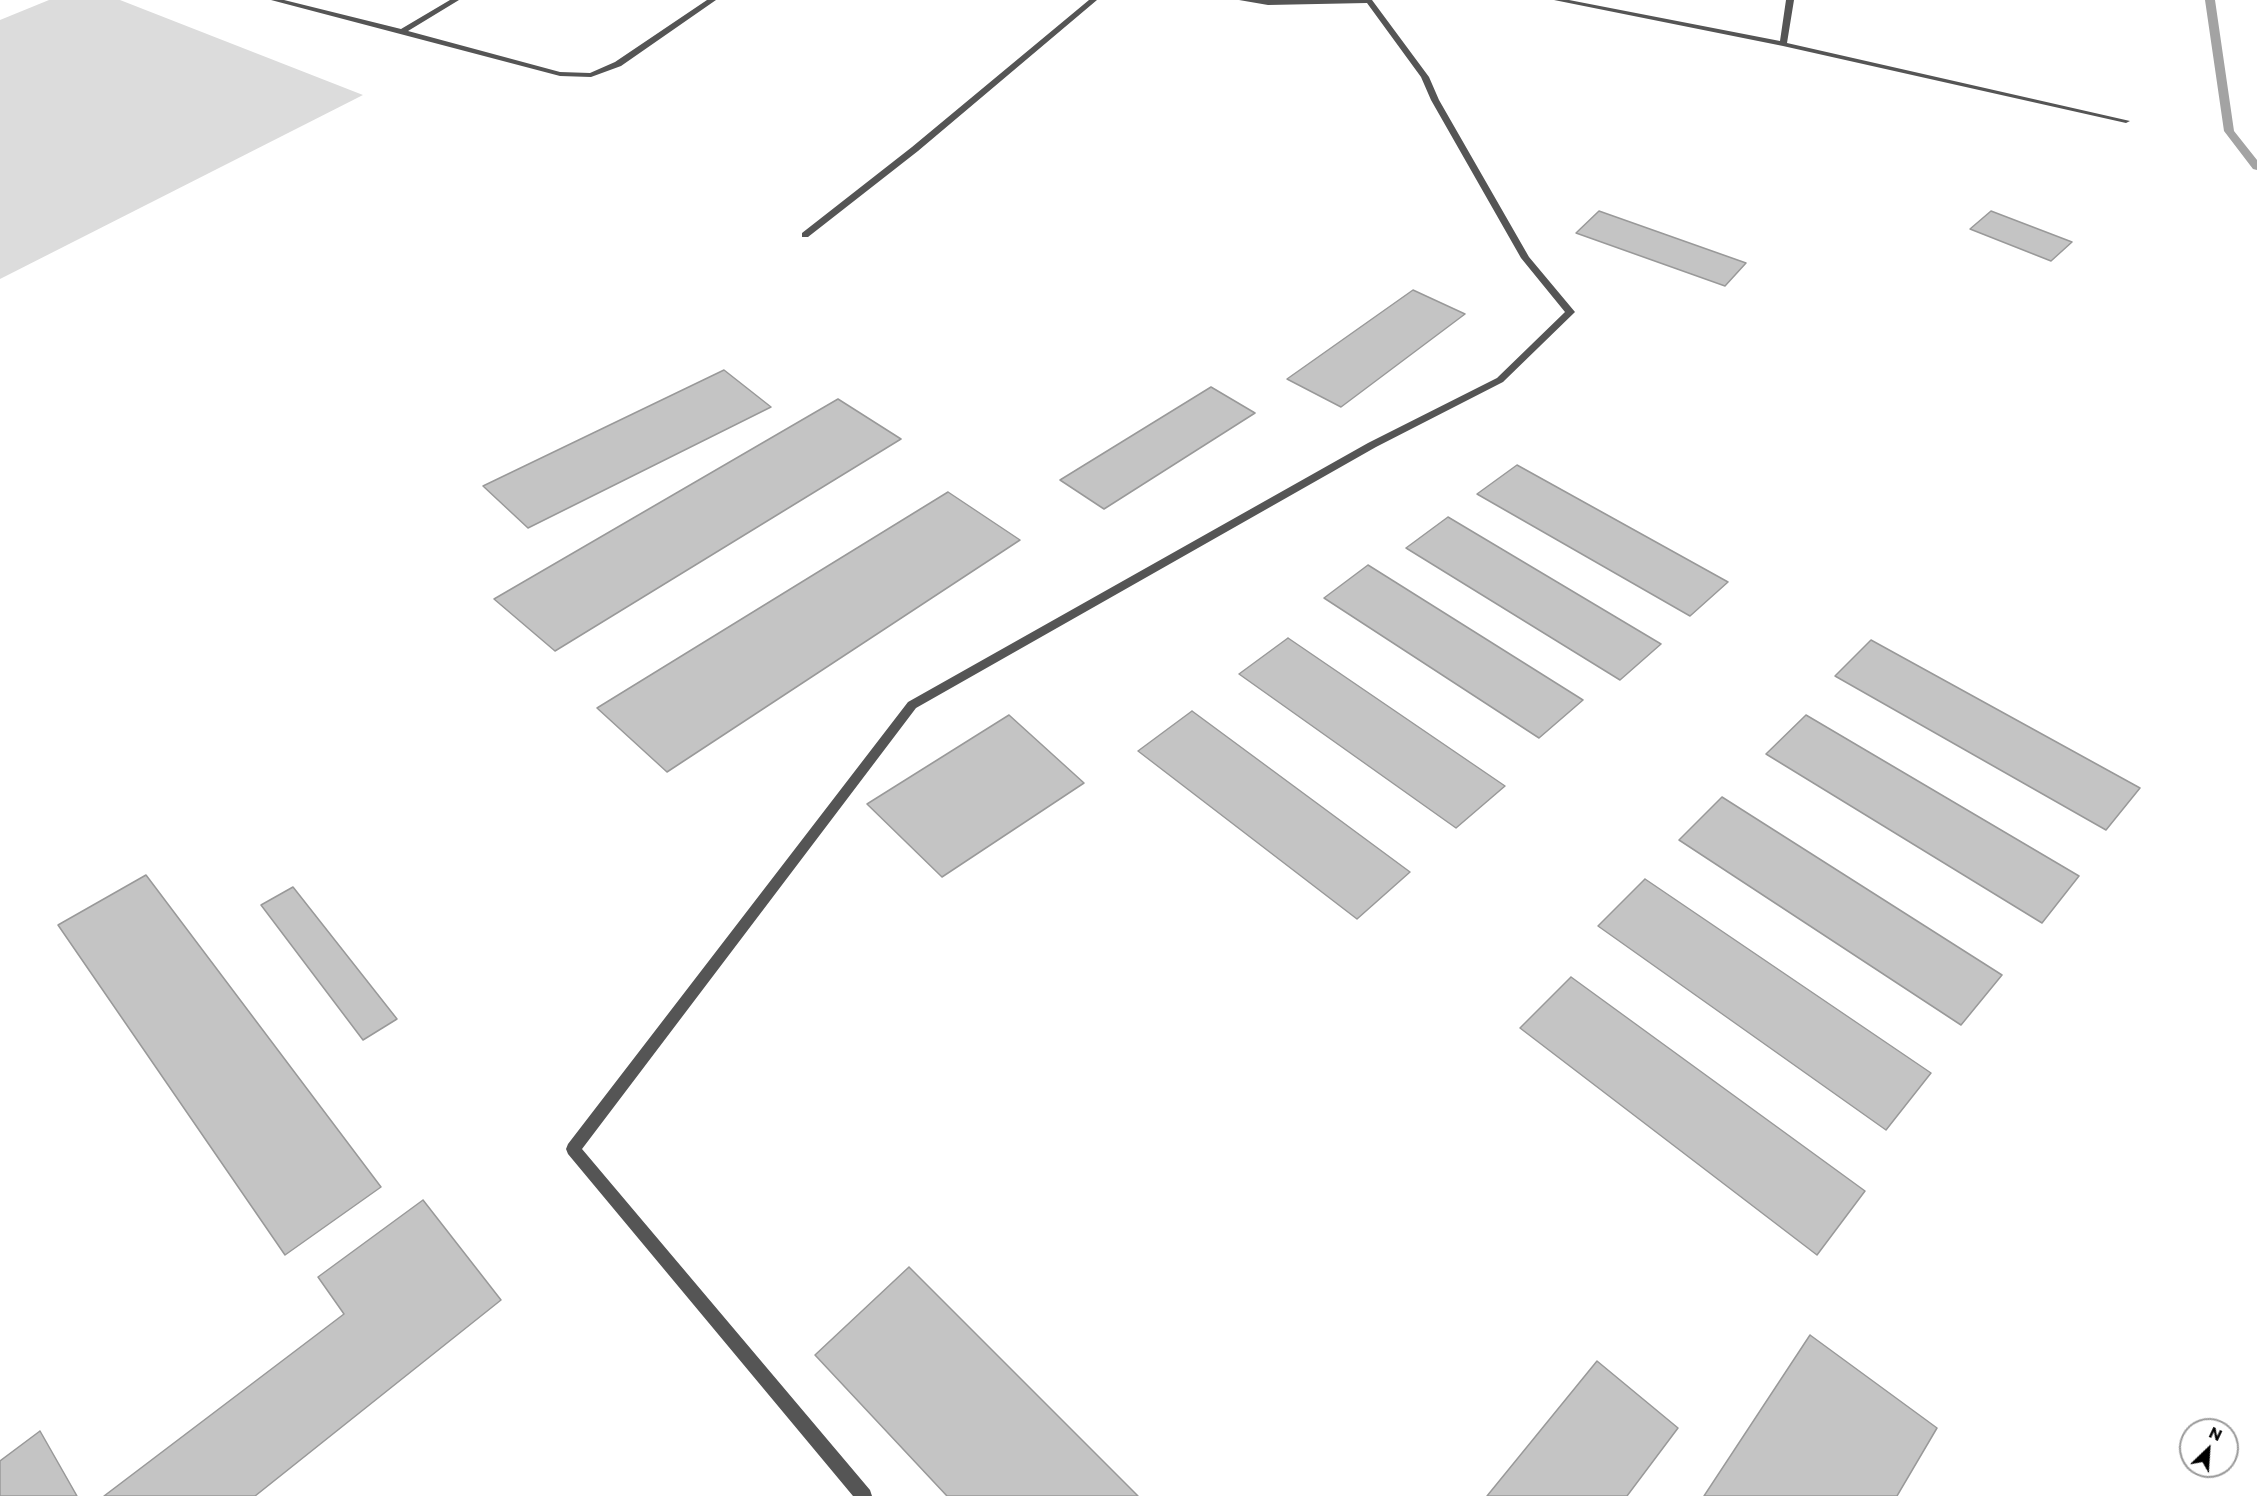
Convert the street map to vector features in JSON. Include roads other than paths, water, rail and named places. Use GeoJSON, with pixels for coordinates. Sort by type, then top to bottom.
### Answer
{"type":"FeatureCollection","features":[{"type":"Feature","properties":{"kind":"street"},"geometry":{"type":"LineString","coordinates":[[275,0],[561,74],[591,75],[618,64],[712,0]]}},
{"type":"Feature","properties":{"kind":"street"},"geometry":{"type":"LineString","coordinates":[[402,32],[455,0]]}},
{"type":"Feature","properties":{"kind":"street"},"geometry":{"type":"LineString","coordinates":[[806,235],[915,149],[1093,0]]}},
{"type":"Feature","properties":{"kind":"street"},"geometry":{"type":"LineString","coordinates":[[864,1496],[573,1149],[912,705],[1372,445],[1500,380],[1570,312],[1525,258],[1435,100],[1425,77],[1368,1],[1268,3],[1243,0]]}},
{"type":"Feature","properties":{"kind":"street"},"geometry":{"type":"LineString","coordinates":[[1558,0],[1783,44],[2126,121]]}},
{"type":"Feature","properties":{"kind":"street"},"geometry":{"type":"LineString","coordinates":[[1783,44],[1790,0]]}},
{"type":"Feature","properties":{"kind":"waterway"},"geometry":{"type":"LineString","coordinates":[[2210,0],[2229,131],[2257,167]]}}]}
